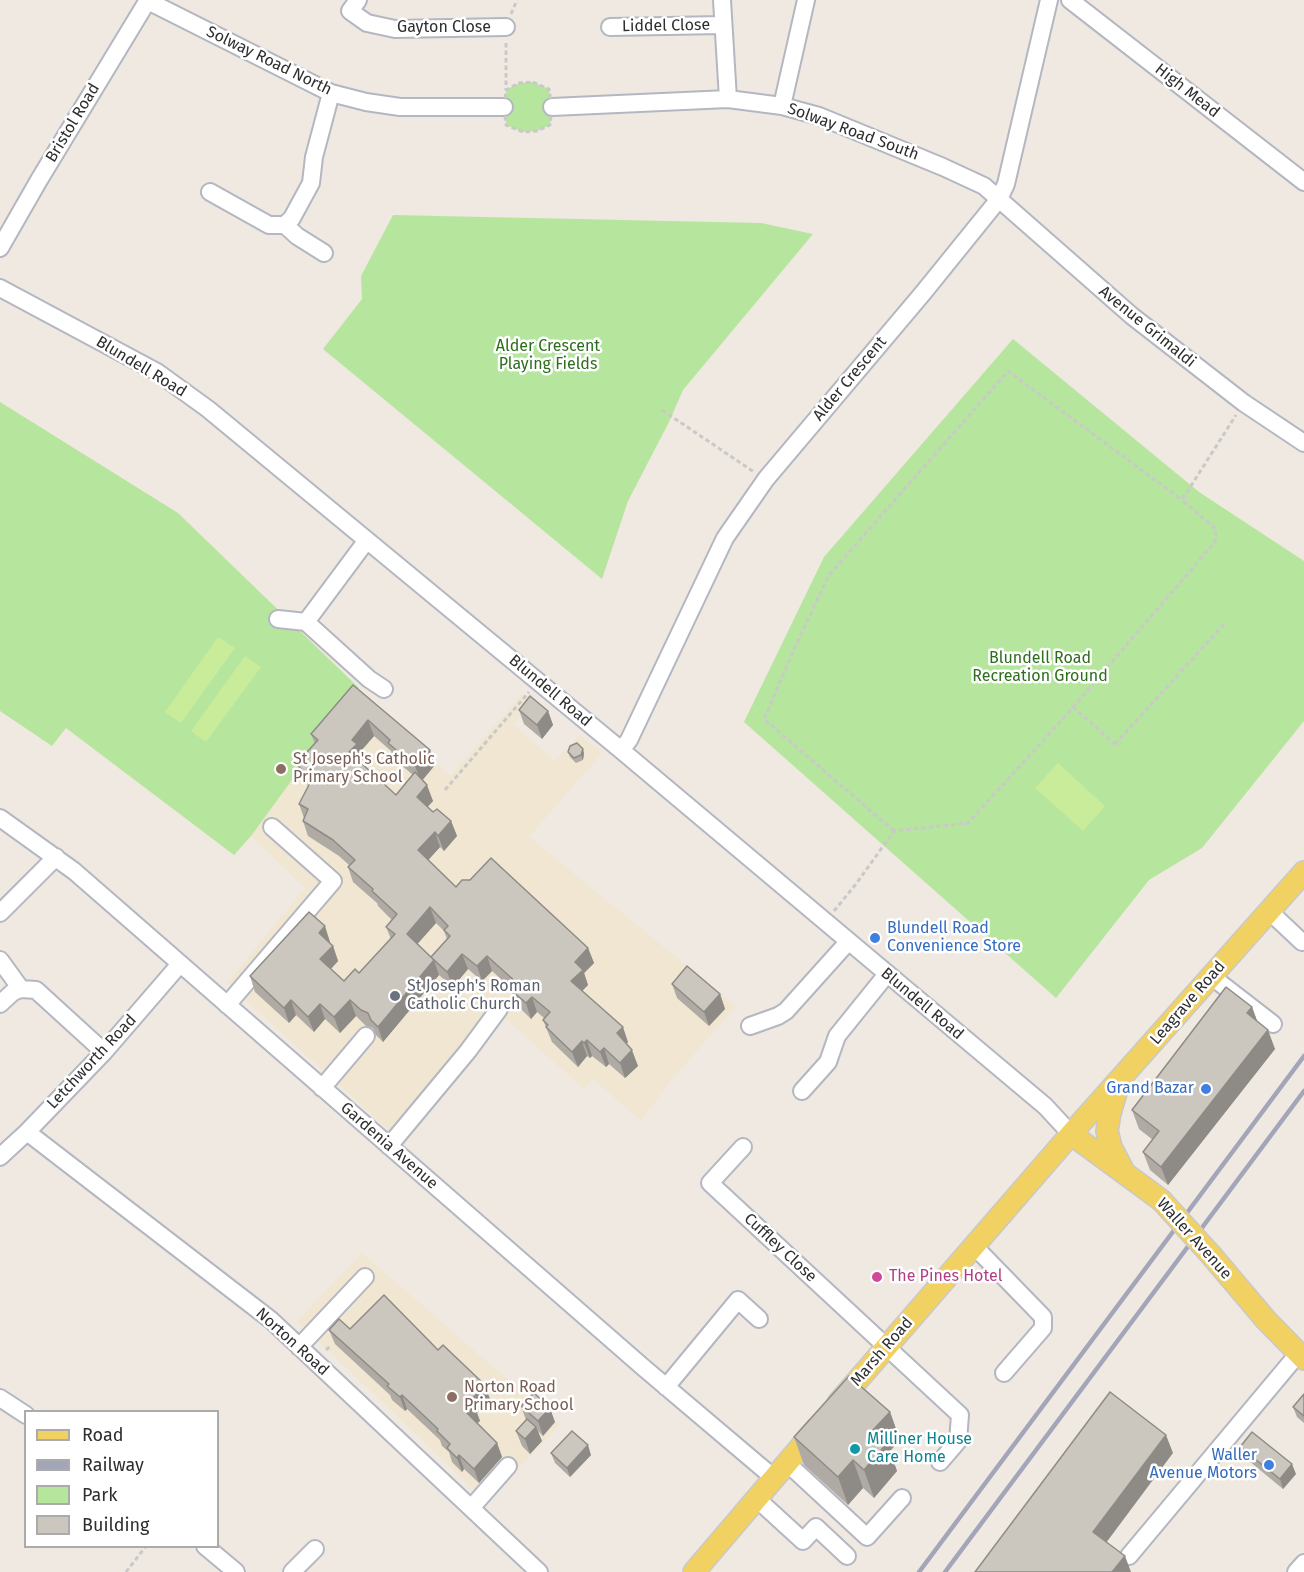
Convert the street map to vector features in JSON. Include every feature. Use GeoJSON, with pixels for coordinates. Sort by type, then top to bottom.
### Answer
{"type":"FeatureCollection","features":[{"type":"Feature","properties":{"kind":"main road","name":"Leagrave Road"},"geometry":{"type":"LineString","coordinates":[[1071,1134],[1304,872]]}},
{"type":"Feature","properties":{"kind":"main road"},"geometry":{"type":"LineString","coordinates":[[1120,1080],[1107,1131],[1110,1147],[1123,1171]]}},
{"type":"Feature","properties":{"kind":"main road","name":"Waller Avenue"},"geometry":{"type":"LineString","coordinates":[[1071,1134],[1161,1200],[1302,1356]]}},
{"type":"Feature","properties":{"kind":"main road","name":"Marsh Road"},"geometry":{"type":"LineString","coordinates":[[694,1572],[1071,1134]]}},
{"type":"Feature","properties":{"kind":"street","name":"Solway Road North"},"geometry":{"type":"LineString","coordinates":[[148,0],[331,93],[366,102],[400,107],[504,107]]}},
{"type":"Feature","properties":{"kind":"street","name":"Bristol Road"},"geometry":{"type":"LineString","coordinates":[[0,248],[148,0]]}},
{"type":"Feature","properties":{"kind":"street","name":"Liddel Close"},"geometry":{"type":"LineString","coordinates":[[722,0],[728,99]]}},
{"type":"Feature","properties":{"kind":"street"},"geometry":{"type":"LineString","coordinates":[[782,106],[806,0]]}},
{"type":"Feature","properties":{"kind":"street","name":"Alder Crescent"},"geometry":{"type":"LineString","coordinates":[[621,750],[629,741],[725,538],[766,479],[999,200],[1006,184],[1049,0]]}},
{"type":"Feature","properties":{"kind":"street","name":"High Mead"},"geometry":{"type":"LineString","coordinates":[[1070,0],[1304,182]]}},
{"type":"Feature","properties":{"kind":"street","name":"Gayton Close"},"geometry":{"type":"LineString","coordinates":[[348,5],[368,23],[395,29],[506,27]]}},
{"type":"Feature","properties":{"kind":"street","name":"Liddel Close"},"geometry":{"type":"LineString","coordinates":[[609,27],[723,25]]}},
{"type":"Feature","properties":{"kind":"street"},"geometry":{"type":"LineString","coordinates":[[285,225],[292,218],[311,183],[314,157],[331,93]]}},
{"type":"Feature","properties":{"kind":"street","name":"Solway Road South"},"geometry":{"type":"LineString","coordinates":[[552,107],[728,99],[782,106],[819,116],[943,167],[984,186],[999,200]]}},
{"type":"Feature","properties":{"kind":"street"},"geometry":{"type":"LineString","coordinates":[[210,192],[269,225],[285,225],[297,236],[324,253]]}},
{"type":"Feature","properties":{"kind":"street","name":"Avenue Grimaldi"},"geometry":{"type":"LineString","coordinates":[[999,200],[1132,316],[1244,403],[1304,443]]}},
{"type":"Feature","properties":{"kind":"street","name":"Blundell Road"},"geometry":{"type":"LineString","coordinates":[[0,288],[157,372],[208,409],[621,750],[1044,1106],[1071,1134]]}},
{"type":"Feature","properties":{"kind":"street"},"geometry":{"type":"LineString","coordinates":[[306,622],[367,540]]}},
{"type":"Feature","properties":{"kind":"street"},"geometry":{"type":"LineString","coordinates":[[278,619],[306,622],[369,679],[384,689]]}},
{"type":"Feature","properties":{"kind":"street","name":"Gardenia Avenue"},"geometry":{"type":"LineString","coordinates":[[0,818],[56,857],[666,1387],[867,1537],[902,1498]]}},
{"type":"Feature","properties":{"kind":"street"},"geometry":{"type":"LineString","coordinates":[[227,1005],[333,881],[272,827]]}},
{"type":"Feature","properties":{"kind":"street"},"geometry":{"type":"LineString","coordinates":[[0,913],[56,857]]}},
{"type":"Feature","properties":{"kind":"street"},"geometry":{"type":"LineString","coordinates":[[1269,911],[1302,942]]}},
{"type":"Feature","properties":{"kind":"street"},"geometry":{"type":"LineString","coordinates":[[750,1026],[786,1011],[848,942]]}},
{"type":"Feature","properties":{"kind":"street"},"geometry":{"type":"LineString","coordinates":[[0,960],[21,989]]}},
{"type":"Feature","properties":{"kind":"street","name":"Letchworth Road"},"geometry":{"type":"LineString","coordinates":[[0,1157],[104,1052],[180,964]]}},
{"type":"Feature","properties":{"kind":"street"},"geometry":{"type":"LineString","coordinates":[[802,1091],[828,1062],[837,1036],[886,974]]}},
{"type":"Feature","properties":{"kind":"street"},"geometry":{"type":"LineString","coordinates":[[1211,976],[1274,1024]]}},
{"type":"Feature","properties":{"kind":"street"},"geometry":{"type":"LineString","coordinates":[[0,1004],[21,989],[36,990],[104,1052]]}},
{"type":"Feature","properties":{"kind":"street"},"geometry":{"type":"LineString","coordinates":[[389,1146],[468,1051],[499,1009]]}},
{"type":"Feature","properties":{"kind":"street"},"geometry":{"type":"LineString","coordinates":[[322,1088],[366,1036]]}},
{"type":"Feature","properties":{"kind":"street","name":"Norton Road"},"geometry":{"type":"LineString","coordinates":[[27,1132],[271,1320],[539,1572]]}},
{"type":"Feature","properties":{"kind":"street","name":"Cuffley Close"},"geometry":{"type":"LineString","coordinates":[[743,1147],[710,1184],[887,1347]]}},
{"type":"Feature","properties":{"kind":"street"},"geometry":{"type":"LineString","coordinates":[[974,1246],[1043,1317],[1043,1328],[1004,1372]]}},
{"type":"Feature","properties":{"kind":"street"},"geometry":{"type":"LineString","coordinates":[[299,1347],[365,1276]]}},
{"type":"Feature","properties":{"kind":"street"},"geometry":{"type":"LineString","coordinates":[[666,1387],[738,1300],[759,1319]]}},
{"type":"Feature","properties":{"kind":"street"},"geometry":{"type":"LineString","coordinates":[[887,1347],[960,1415],[958,1441],[940,1462]]}},
{"type":"Feature","properties":{"kind":"street"},"geometry":{"type":"LineString","coordinates":[[1129,1556],[1302,1356]]}},
{"type":"Feature","properties":{"kind":"street"},"geometry":{"type":"LineString","coordinates":[[0,1398],[24,1414]]}},
{"type":"Feature","properties":{"kind":"street"},"geometry":{"type":"LineString","coordinates":[[472,1507],[508,1466]]}},
{"type":"Feature","properties":{"kind":"street"},"geometry":{"type":"LineString","coordinates":[[757,1499],[803,1541],[816,1527],[847,1556]]}},
{"type":"Feature","properties":{"kind":"street"},"geometry":{"type":"LineString","coordinates":[[206,1548],[236,1572]]}},
{"type":"Feature","properties":{"kind":"street"},"geometry":{"type":"LineString","coordinates":[[292,1572],[315,1549]]}},
{"type":"Feature","properties":{"kind":"street"},"geometry":{"type":"LineString","coordinates":[[1296,1572],[1304,1563]]}},
{"type":"Feature","properties":{"kind":"path"},"geometry":{"type":"LineString","coordinates":[[533,82],[549,89],[552,107],[550,124],[537,131],[523,132],[506,125],[504,107],[506,90],[519,84],[533,82]]}},
{"type":"Feature","properties":{"kind":"path"},"geometry":{"type":"LineString","coordinates":[[1008,371],[1182,500],[1216,529],[1215,542],[1073,707],[968,823],[894,831],[764,719],[829,575],[1008,371]]}},
{"type":"Feature","properties":{"kind":"path"},"geometry":{"type":"LineString","coordinates":[[1182,500],[1244,403]]}},
{"type":"Feature","properties":{"kind":"path"},"geometry":{"type":"LineString","coordinates":[[662,410],[766,479]]}},
{"type":"Feature","properties":{"kind":"path"},"geometry":{"type":"LineString","coordinates":[[1073,707],[1117,745],[1226,622]]}},
{"type":"Feature","properties":{"kind":"path"},"geometry":{"type":"LineString","coordinates":[[445,790],[538,682]]}},
{"type":"Feature","properties":{"kind":"path"},"geometry":{"type":"LineString","coordinates":[[837,918],[832,914],[894,831]]}},
{"type":"Feature","properties":{"kind":"path"},"geometry":{"type":"LineString","coordinates":[[126,1572],[144,1548]]}},
{"type":"Feature","properties":{"kind":"shaded area","name":"St Joseph's Catholic Primary School"},"geometry":{"type":"Polygon","coordinates":[[[0,402],[178,513],[450,776],[523,693],[532,702],[513,725],[555,761],[580,735],[602,753],[529,837],[736,1006],[668,1084],[641,1121],[593,1079],[584,1089],[505,1018],[405,1137],[389,1130],[227,983],[305,888],[251,836],[234,855],[66,728],[52,746],[0,711],[0,402]]]}},
{"type":"Feature","properties":{"kind":"shaded area","name":"Norton Road Primary School"},"geometry":{"type":"Polygon","coordinates":[[[362,1253],[560,1425],[487,1502],[297,1321],[362,1253]]]}},
{"type":"Feature","properties":{"kind":"green space"},"geometry":{"type":"Polygon","coordinates":[[[533,82],[549,89],[552,107],[550,125],[537,131],[523,132],[506,125],[506,90],[519,83],[533,82]]]}},
{"type":"Feature","properties":{"kind":"green space","name":"Alder Crescent Playing Fields"},"geometry":{"type":"Polygon","coordinates":[[[393,215],[761,223],[813,234],[683,390],[628,501],[602,579],[323,349],[362,299],[361,276],[393,215]]]}},
{"type":"Feature","properties":{"kind":"green space","name":"Blundell Road Recreation Ground"},"geometry":{"type":"Polygon","coordinates":[[[1013,339],[1199,492],[1304,561],[1304,721],[1202,848],[1149,880],[1056,998],[744,722],[824,557],[1013,339]]]}},
{"type":"Feature","properties":{"kind":"green space"},"geometry":{"type":"Polygon","coordinates":[[[0,402],[178,513],[359,688],[251,836],[234,855],[66,728],[52,746],[0,711],[0,402]]]}},
{"type":"Feature","properties":{"kind":"green space"},"geometry":{"type":"Polygon","coordinates":[[[218,637],[235,648],[181,723],[165,712],[218,637]]]}},
{"type":"Feature","properties":{"kind":"green space"},"geometry":{"type":"Polygon","coordinates":[[[245,656],[261,667],[206,742],[191,731],[245,656]]]}},
{"type":"Feature","properties":{"kind":"green space"},"geometry":{"type":"Polygon","coordinates":[[[1058,763],[1105,806],[1083,831],[1035,788],[1058,763]]]}},
{"type":"Feature","properties":{"kind":"building"},"geometry":{"type":"Polygon","coordinates":[[[353,685],[430,750],[415,766],[388,743],[390,740],[368,720],[352,740],[357,744],[349,752],[396,795],[415,772],[427,785],[417,797],[433,812],[437,809],[451,821],[438,836],[435,832],[418,850],[456,887],[462,880],[470,880],[491,858],[588,948],[575,962],[583,970],[571,981],[623,1027],[617,1033],[632,1050],[620,1063],[604,1048],[600,1052],[587,1040],[584,1043],[582,1041],[572,1052],[546,1027],[548,1025],[543,1020],[550,1012],[532,997],[526,1003],[511,990],[517,983],[487,956],[477,966],[462,954],[447,972],[431,957],[450,936],[444,930],[448,926],[430,907],[407,934],[434,960],[378,1027],[368,1013],[350,1000],[334,1017],[320,1004],[308,1017],[291,1000],[284,1008],[250,976],[309,912],[325,926],[319,933],[333,946],[320,959],[344,981],[355,969],[359,973],[395,934],[386,927],[397,914],[348,867],[355,860],[333,840],[303,821],[308,809],[299,804],[312,779],[296,764],[318,740],[311,734],[353,685]]]}},
{"type":"Feature","properties":{"kind":"building"},"geometry":{"type":"Polygon","coordinates":[[[530,696],[548,711],[537,725],[519,710],[530,696]]]}},
{"type":"Feature","properties":{"kind":"building"},"geometry":{"type":"Polygon","coordinates":[[[577,743],[583,749],[581,755],[574,758],[568,752],[570,746],[577,743]]]}},
{"type":"Feature","properties":{"kind":"building"},"geometry":{"type":"Polygon","coordinates":[[[687,966],[720,994],[704,1012],[672,984],[687,966]]]}},
{"type":"Feature","properties":{"kind":"building","name":"Grand Bazar"},"geometry":{"type":"Polygon","coordinates":[[[1226,987],[1252,1007],[1247,1013],[1268,1030],[1161,1167],[1143,1152],[1159,1131],[1132,1110],[1226,987]]]}},
{"type":"Feature","properties":{"kind":"building"},"geometry":{"type":"Polygon","coordinates":[[[384,1295],[438,1350],[443,1345],[485,1385],[470,1401],[474,1406],[467,1413],[497,1443],[474,1469],[459,1455],[457,1458],[447,1448],[450,1444],[437,1431],[438,1429],[402,1395],[400,1397],[387,1386],[389,1384],[329,1330],[339,1319],[350,1329],[384,1295]]]}},
{"type":"Feature","properties":{"kind":"building"},"geometry":{"type":"Polygon","coordinates":[[[849,1376],[890,1412],[873,1430],[887,1443],[864,1470],[853,1460],[838,1477],[794,1437],[849,1376]]]}},
{"type":"Feature","properties":{"kind":"building"},"geometry":{"type":"Polygon","coordinates":[[[1110,1392],[1166,1435],[1093,1532],[1125,1556],[1112,1572],[975,1572],[1110,1392]]]}},
{"type":"Feature","properties":{"kind":"building"},"geometry":{"type":"Polygon","coordinates":[[[534,1393],[550,1408],[538,1421],[521,1406],[534,1393]]]}},
{"type":"Feature","properties":{"kind":"building"},"geometry":{"type":"Polygon","coordinates":[[[1304,1394],[1304,1416],[1293,1407],[1304,1394]]]}},
{"type":"Feature","properties":{"kind":"building"},"geometry":{"type":"Polygon","coordinates":[[[527,1419],[536,1427],[525,1439],[516,1431],[527,1419]]]}},
{"type":"Feature","properties":{"kind":"building"},"geometry":{"type":"Polygon","coordinates":[[[572,1431],[588,1445],[567,1468],[551,1453],[572,1431]]]}},
{"type":"Feature","properties":{"kind":"building"},"geometry":{"type":"Polygon","coordinates":[[[1252,1432],[1292,1464],[1280,1479],[1240,1447],[1252,1432]]]}},
{"type":"Feature","properties":{"kind":"railway"},"geometry":{"type":"LineString","coordinates":[[919,1572],[1304,1056]]}},
{"type":"Feature","properties":{"kind":"railway"},"geometry":{"type":"LineString","coordinates":[[945,1572],[1304,1091]]}},
{"type":"Feature","properties":{"kind":"place","name":"St Joseph's Catholic Primary School"},"geometry":{"type":"Point","coordinates":[281,769]}},
{"type":"Feature","properties":{"kind":"place","name":"Blundell Road Convenience Store"},"geometry":{"type":"Point","coordinates":[875,938]}},
{"type":"Feature","properties":{"kind":"place","name":"St Joseph's Roman Catholic Church"},"geometry":{"type":"Point","coordinates":[395,996]}},
{"type":"Feature","properties":{"kind":"place","name":"Grand Bazar"},"geometry":{"type":"Point","coordinates":[1206,1089]}},
{"type":"Feature","properties":{"kind":"place","name":"The Pines Hotel"},"geometry":{"type":"Point","coordinates":[877,1277]}},
{"type":"Feature","properties":{"kind":"place","name":"Norton Road Primary School"},"geometry":{"type":"Point","coordinates":[452,1397]}},
{"type":"Feature","properties":{"kind":"place","name":"Milliner House Care Home"},"geometry":{"type":"Point","coordinates":[855,1449]}},
{"type":"Feature","properties":{"kind":"place","name":"Waller Avenue Motors"},"geometry":{"type":"Point","coordinates":[1269,1465]}}]}
